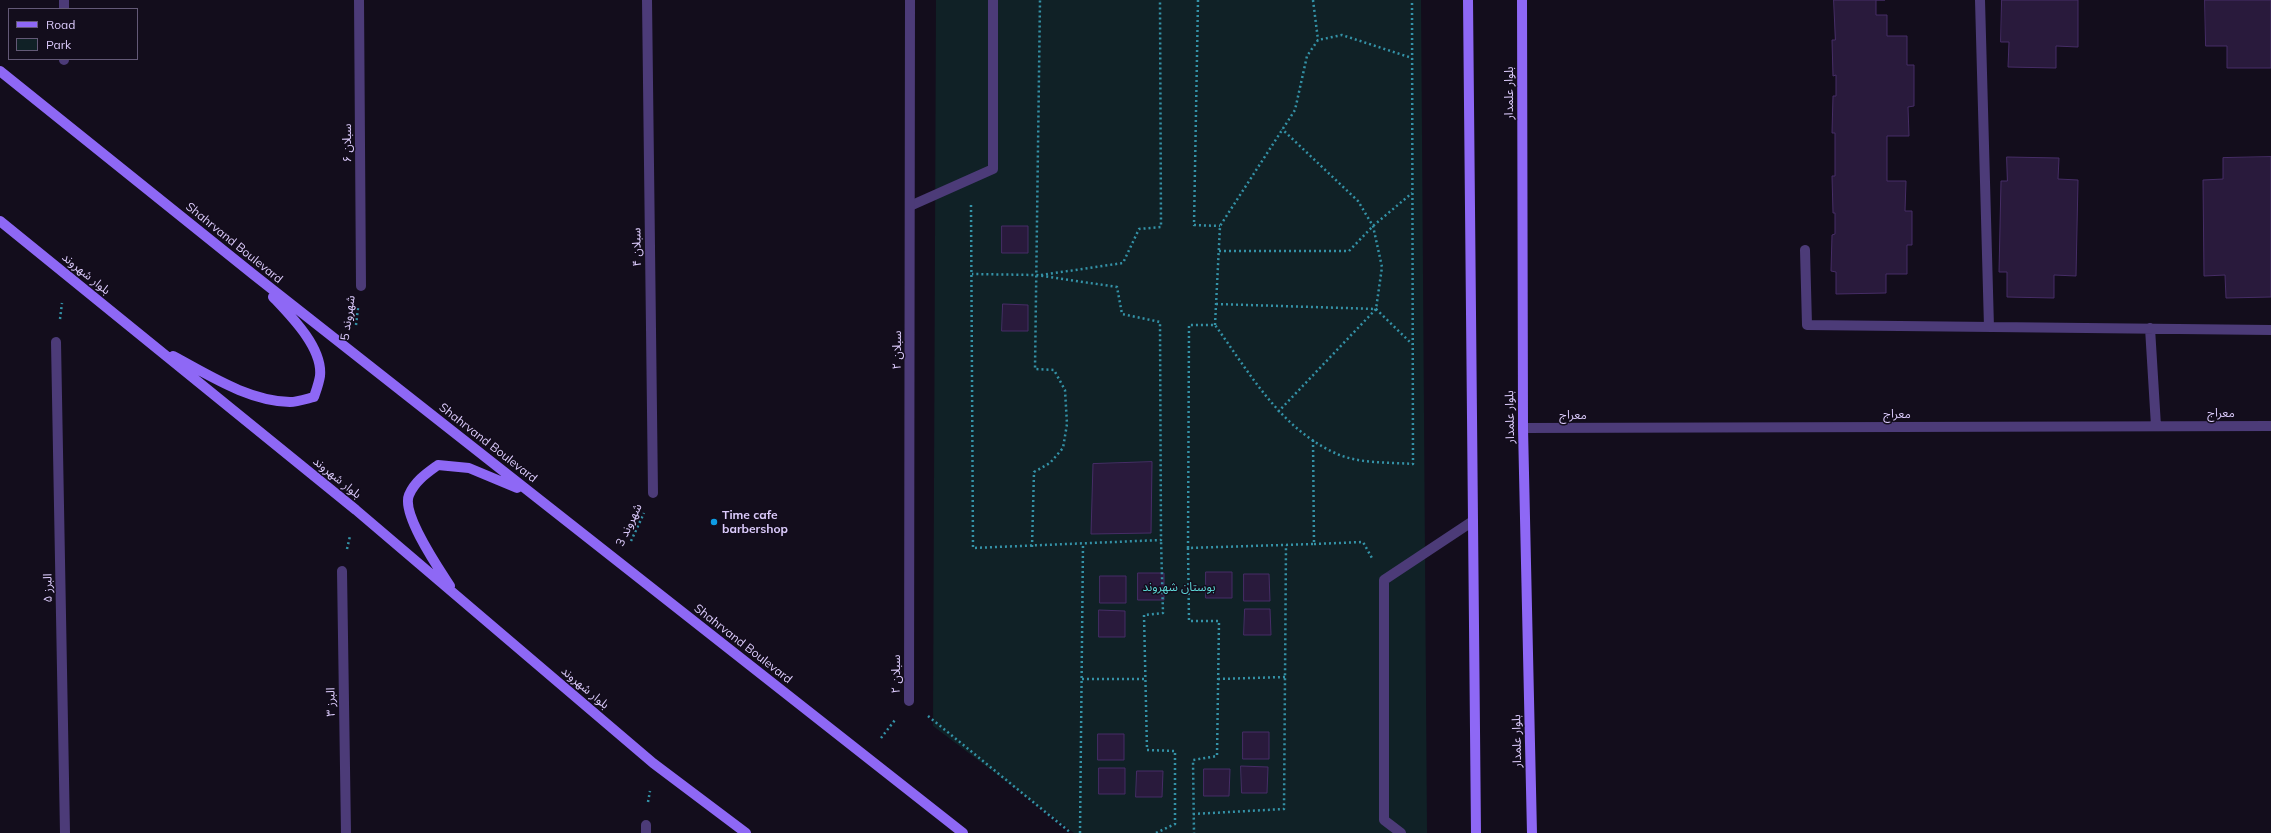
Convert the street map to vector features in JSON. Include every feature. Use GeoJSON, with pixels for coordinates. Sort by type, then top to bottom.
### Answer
{"type":"FeatureCollection","features":[{"type":"Feature","properties":{"kind":"main road"},"geometry":{"type":"LineString","coordinates":[[1468,0],[1476,833]]}},
{"type":"Feature","properties":{"kind":"main road","name":"بلوار علمدار"},"geometry":{"type":"LineString","coordinates":[[1522,0],[1523,428],[1532,833]]}},
{"type":"Feature","properties":{"kind":"main road","name":"Shahrvand Boulevard"},"geometry":{"type":"LineString","coordinates":[[0,71],[352,353],[963,833]]}},
{"type":"Feature","properties":{"kind":"main road","name":"بلوار شهروند"},"geometry":{"type":"LineString","coordinates":[[0,221],[356,510],[653,763]]}},
{"type":"Feature","properties":{"kind":"main road"},"geometry":{"type":"LineString","coordinates":[[153,346],[222,382],[263,399],[291,402],[314,397],[320,375],[314,349],[293,319],[254,275]]}},
{"type":"Feature","properties":{"kind":"main road"},"geometry":{"type":"LineString","coordinates":[[456,595],[410,516],[408,496],[421,477],[438,465],[469,468],[502,480],[534,495]]}},
{"type":"Feature","properties":{"kind":"main road"},"geometry":{"type":"LineString","coordinates":[[653,763],[746,833]]}},
{"type":"Feature","properties":{"kind":"street","name":"سبلان ۶"},"geometry":{"type":"LineString","coordinates":[[359,0],[361,286]]}},
{"type":"Feature","properties":{"kind":"street","name":"سبلان ۴"},"geometry":{"type":"LineString","coordinates":[[647,0],[653,493]]}},
{"type":"Feature","properties":{"kind":"street","name":"سبلان ۲"},"geometry":{"type":"LineString","coordinates":[[910,0],[910,701]]}},
{"type":"Feature","properties":{"kind":"street"},"geometry":{"type":"LineString","coordinates":[[910,206],[993,169],[993,0]]}},
{"type":"Feature","properties":{"kind":"street"},"geometry":{"type":"LineString","coordinates":[[1980,0],[1989,327]]}},
{"type":"Feature","properties":{"kind":"street"},"geometry":{"type":"LineString","coordinates":[[1805,250],[1807,325],[2271,330]]}},
{"type":"Feature","properties":{"kind":"street"},"geometry":{"type":"LineString","coordinates":[[2150,328],[2156,426]]}},
{"type":"Feature","properties":{"kind":"street","name":"البرز ۵"},"geometry":{"type":"LineString","coordinates":[[56,342],[65,833]]}},
{"type":"Feature","properties":{"kind":"street","name":"معراج"},"geometry":{"type":"LineString","coordinates":[[1523,428],[2271,426]]}},
{"type":"Feature","properties":{"kind":"street"},"geometry":{"type":"LineString","coordinates":[[1401,833],[1384,820],[1384,580],[1473,521]]}},
{"type":"Feature","properties":{"kind":"street","name":"البرز ۳"},"geometry":{"type":"LineString","coordinates":[[342,571],[346,833]]}},
{"type":"Feature","properties":{"kind":"path"},"geometry":{"type":"LineString","coordinates":[[1032,547],[1034,472],[1050,463],[1063,448],[1067,424],[1065,390],[1054,370],[1035,369],[1040,0]]}},
{"type":"Feature","properties":{"kind":"path"},"geometry":{"type":"LineString","coordinates":[[1036,275],[1123,263],[1139,229],[1160,227],[1160,0]]}},
{"type":"Feature","properties":{"kind":"path"},"geometry":{"type":"LineString","coordinates":[[1198,0],[1194,225],[1220,226]]}},
{"type":"Feature","properties":{"kind":"path"},"geometry":{"type":"LineString","coordinates":[[1313,0],[1318,40],[1307,56],[1295,110],[1220,226],[1215,325],[1278,412],[1313,440],[1335,454],[1364,461],[1413,464],[1412,0]]}},
{"type":"Feature","properties":{"kind":"path"},"geometry":{"type":"LineString","coordinates":[[1318,40],[1342,35],[1412,58]]}},
{"type":"Feature","properties":{"kind":"path"},"geometry":{"type":"LineString","coordinates":[[1278,412],[1376,309],[1382,266],[1373,226],[1358,201],[1282,129]]}},
{"type":"Feature","properties":{"kind":"path"},"geometry":{"type":"LineString","coordinates":[[971,179],[973,548],[1032,547],[1161,540]]}},
{"type":"Feature","properties":{"kind":"path"},"geometry":{"type":"LineString","coordinates":[[1219,251],[1349,251],[1373,226],[1412,192]]}},
{"type":"Feature","properties":{"kind":"path"},"geometry":{"type":"LineString","coordinates":[[56,342],[66,274]]}},
{"type":"Feature","properties":{"kind":"path"},"geometry":{"type":"LineString","coordinates":[[972,274],[1036,275],[1117,287],[1122,314],[1160,322],[1161,540],[1163,613],[1144,614],[1147,750],[1175,751],[1175,824],[1156,833]]}},
{"type":"Feature","properties":{"kind":"path","name":"شهروند 5"},"geometry":{"type":"LineString","coordinates":[[352,353],[361,286]]}},
{"type":"Feature","properties":{"kind":"path"},"geometry":{"type":"LineString","coordinates":[[1216,304],[1376,309],[1412,344]]}},
{"type":"Feature","properties":{"kind":"path"},"geometry":{"type":"LineString","coordinates":[[1194,833],[1193,760],[1216,756],[1218,621],[1189,621],[1189,325],[1215,325]]}},
{"type":"Feature","properties":{"kind":"path"},"geometry":{"type":"LineString","coordinates":[[1313,440],[1314,544]]}},
{"type":"Feature","properties":{"kind":"path","name":"شهروند 3"},"geometry":{"type":"LineString","coordinates":[[620,564],[653,493]]}},
{"type":"Feature","properties":{"kind":"path"},"geometry":{"type":"LineString","coordinates":[[342,571],[356,510]]}},
{"type":"Feature","properties":{"kind":"path"},"geometry":{"type":"LineString","coordinates":[[1188,548],[1363,542],[1384,580]]}},
{"type":"Feature","properties":{"kind":"path"},"geometry":{"type":"LineString","coordinates":[[1080,833],[1083,544]]}},
{"type":"Feature","properties":{"kind":"path"},"geometry":{"type":"LineString","coordinates":[[1193,814],[1284,809],[1286,545]]}},
{"type":"Feature","properties":{"kind":"path"},"geometry":{"type":"LineString","coordinates":[[1218,679],[1285,676]]}},
{"type":"Feature","properties":{"kind":"path"},"geometry":{"type":"LineString","coordinates":[[1082,679],[1146,679]]}},
{"type":"Feature","properties":{"kind":"path"},"geometry":{"type":"LineString","coordinates":[[866,757],[910,701],[1071,833]]}},
{"type":"Feature","properties":{"kind":"path"},"geometry":{"type":"LineString","coordinates":[[646,829],[653,763]]}},
{"type":"Feature","properties":{"kind":"green space","name":"بوستان شهروند"},"geometry":{"type":"Polygon","coordinates":[[[936,0],[1421,0],[1427,833],[1074,833],[933,726],[936,0]]]}},
{"type":"Feature","properties":{"kind":"building"},"geometry":{"type":"Polygon","coordinates":[[[1834,0],[1876,0],[1876,15],[1887,15],[1887,36],[1907,36],[1907,65],[1914,65],[1914,106],[1908,107],[1909,136],[1887,136],[1887,181],[1906,181],[1905,211],[1912,211],[1912,245],[1907,245],[1907,274],[1886,274],[1886,293],[1836,294],[1836,272],[1831,271],[1832,235],[1835,234],[1832,176],[1835,176],[1835,133],[1832,133],[1833,96],[1836,96],[1836,75],[1833,76],[1832,40],[1835,40],[1834,0]]]}},
{"type":"Feature","properties":{"kind":"building"},"geometry":{"type":"Polygon","coordinates":[[[2002,0],[2078,0],[2078,47],[2056,46],[2056,68],[2008,67],[2009,42],[2001,42],[2002,0]]]}},
{"type":"Feature","properties":{"kind":"building"},"geometry":{"type":"Polygon","coordinates":[[[2205,0],[2271,0],[2271,68],[2227,68],[2227,46],[2206,46],[2205,0]]]}},
{"type":"Feature","properties":{"kind":"building"},"geometry":{"type":"Polygon","coordinates":[[[2007,157],[2059,158],[2058,179],[2078,180],[2076,276],[2054,275],[2054,298],[2007,297],[2007,272],[1999,272],[2001,181],[2007,181],[2007,157]]]}},
{"type":"Feature","properties":{"kind":"building"},"geometry":{"type":"Polygon","coordinates":[[[2271,157],[2271,297],[2226,298],[2225,275],[2204,276],[2203,180],[2223,179],[2223,158],[2271,157]]]}},
{"type":"Feature","properties":{"kind":"building"},"geometry":{"type":"Polygon","coordinates":[[[1002,226],[1028,226],[1028,253],[1002,253],[1002,226]]]}},
{"type":"Feature","properties":{"kind":"building"},"geometry":{"type":"Polygon","coordinates":[[[1003,304],[1028,305],[1028,331],[1002,331],[1003,304]]]}},
{"type":"Feature","properties":{"kind":"building"},"geometry":{"type":"Polygon","coordinates":[[[1152,462],[1151,533],[1091,534],[1093,464],[1152,462]]]}},
{"type":"Feature","properties":{"kind":"building"},"geometry":{"type":"Polygon","coordinates":[[[1206,572],[1232,572],[1232,598],[1206,598],[1206,572]]]}},
{"type":"Feature","properties":{"kind":"building"},"geometry":{"type":"Polygon","coordinates":[[[1138,573],[1164,573],[1164,600],[1138,600],[1138,573]]]}},
{"type":"Feature","properties":{"kind":"building"},"geometry":{"type":"Polygon","coordinates":[[[1244,574],[1269,574],[1270,601],[1244,601],[1244,574]]]}},
{"type":"Feature","properties":{"kind":"building"},"geometry":{"type":"Polygon","coordinates":[[[1100,576],[1126,576],[1126,603],[1100,603],[1100,576]]]}},
{"type":"Feature","properties":{"kind":"building"},"geometry":{"type":"Polygon","coordinates":[[[1245,609],[1270,609],[1271,635],[1244,635],[1245,609]]]}},
{"type":"Feature","properties":{"kind":"building"},"geometry":{"type":"Polygon","coordinates":[[[1099,610],[1125,611],[1125,637],[1099,637],[1099,610]]]}},
{"type":"Feature","properties":{"kind":"building"},"geometry":{"type":"Polygon","coordinates":[[[1243,732],[1269,732],[1269,759],[1243,759],[1243,732]]]}},
{"type":"Feature","properties":{"kind":"building"},"geometry":{"type":"Polygon","coordinates":[[[1098,734],[1124,734],[1124,760],[1098,760],[1098,734]]]}},
{"type":"Feature","properties":{"kind":"building"},"geometry":{"type":"Polygon","coordinates":[[[1241,766],[1268,767],[1267,793],[1242,793],[1241,766]]]}},
{"type":"Feature","properties":{"kind":"building"},"geometry":{"type":"Polygon","coordinates":[[[1099,768],[1125,768],[1125,794],[1099,794],[1099,768]]]}},
{"type":"Feature","properties":{"kind":"building"},"geometry":{"type":"Polygon","coordinates":[[[1204,769],[1230,769],[1229,796],[1204,796],[1204,769]]]}},
{"type":"Feature","properties":{"kind":"building"},"geometry":{"type":"Polygon","coordinates":[[[1137,771],[1163,771],[1162,797],[1136,797],[1137,771]]]}},
{"type":"Feature","properties":{"kind":"place","name":"Time cafe barbershop"},"geometry":{"type":"Point","coordinates":[714,522]}}]}
